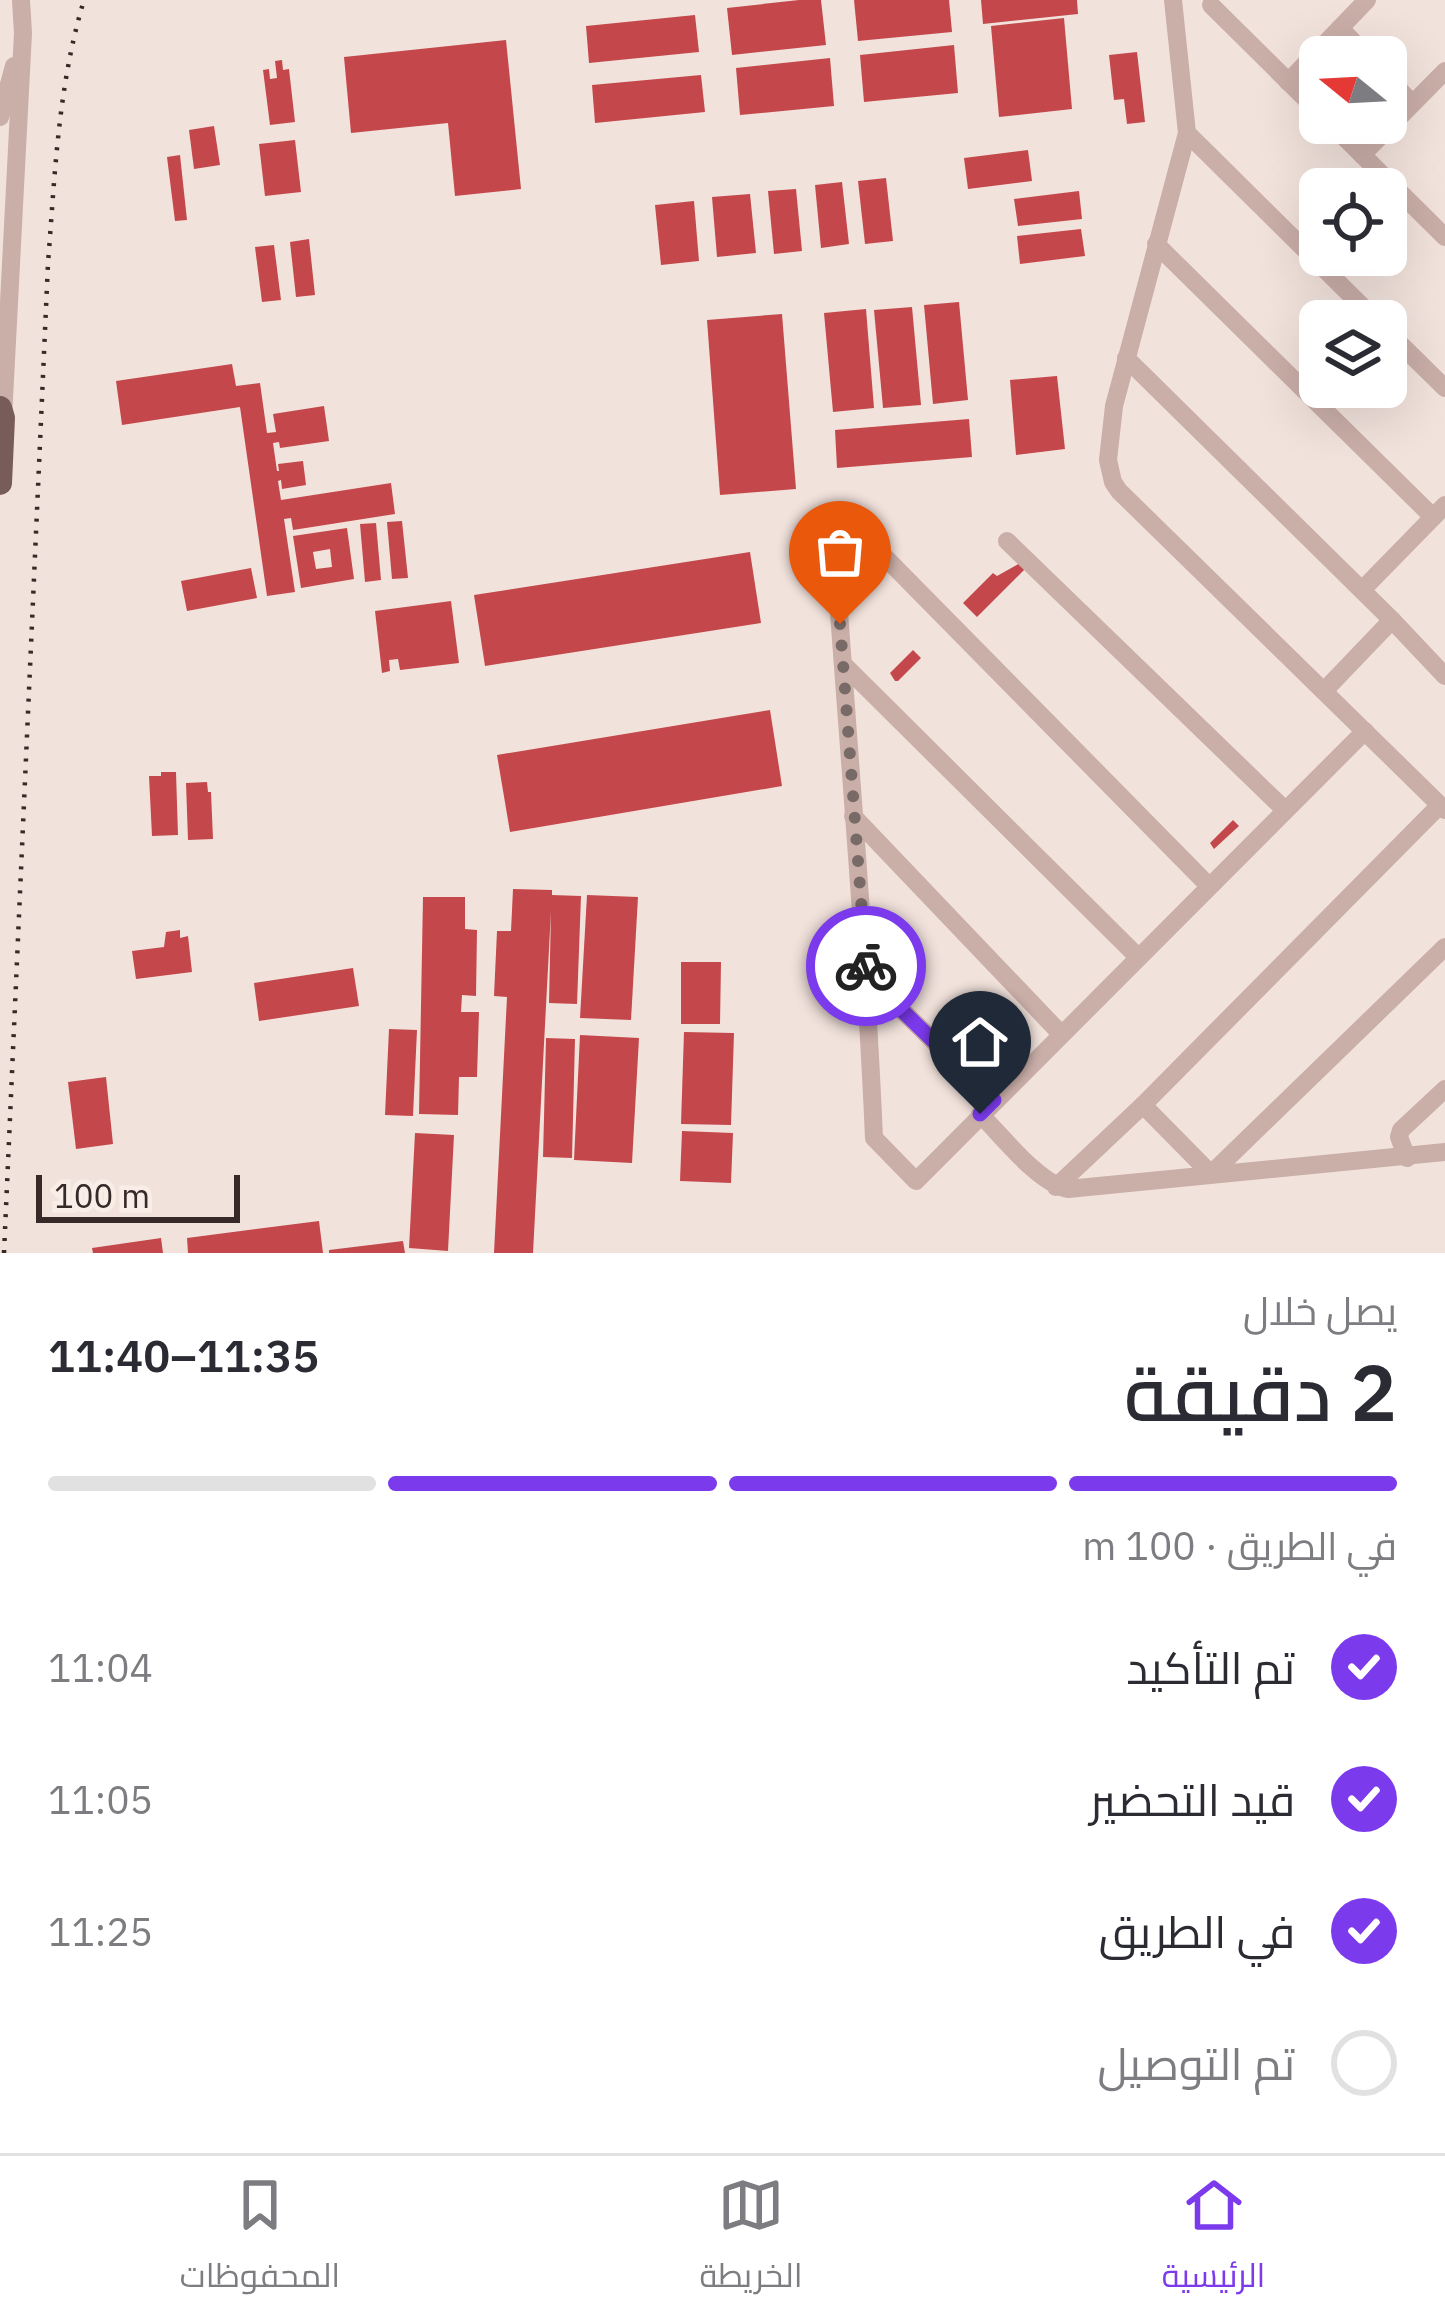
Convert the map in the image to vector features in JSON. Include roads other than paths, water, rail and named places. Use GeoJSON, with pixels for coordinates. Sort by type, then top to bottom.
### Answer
{"type":"FeatureCollection","features":[{"type":"Feature","properties":{"kind":"main road"},"geometry":{"type":"LineString","coordinates":[[0,483],[1,413]]}},
{"type":"Feature","properties":{"kind":"street"},"geometry":{"type":"LineString","coordinates":[[1,413],[23,32],[20,0]]}},
{"type":"Feature","properties":{"kind":"street"},"geometry":{"type":"LineString","coordinates":[[1056,1187],[1443,807],[1113,482],[1108,460],[1114,406],[1187,133],[1173,0]]}},
{"type":"Feature","properties":{"kind":"street"},"geometry":{"type":"LineString","coordinates":[[1288,82],[1367,0]]}},
{"type":"Feature","properties":{"kind":"street"},"geometry":{"type":"LineString","coordinates":[[1207,2],[1299,93]]}},
{"type":"Feature","properties":{"kind":"street"},"geometry":{"type":"LineString","coordinates":[[1340,28],[1348,36]]}},
{"type":"Feature","properties":{"kind":"street"},"geometry":{"type":"LineString","coordinates":[[0,117],[23,32]]}},
{"type":"Feature","properties":{"kind":"street"},"geometry":{"type":"LineString","coordinates":[[1362,155],[1445,70]]}},
{"type":"Feature","properties":{"kind":"street"},"geometry":{"type":"LineString","coordinates":[[1407,99],[1412,104]]}},
{"type":"Feature","properties":{"kind":"street"},"geometry":{"type":"LineString","coordinates":[[1187,133],[1356,300]]}},
{"type":"Feature","properties":{"kind":"street"},"geometry":{"type":"LineString","coordinates":[[1351,144],[1441,225]]}},
{"type":"Feature","properties":{"kind":"street"},"geometry":{"type":"LineString","coordinates":[[1156,244],[1439,511],[1362,590]]}},
{"type":"Feature","properties":{"kind":"street"},"geometry":{"type":"LineString","coordinates":[[1407,351],[1445,388]]}},
{"type":"Feature","properties":{"kind":"street"},"geometry":{"type":"LineString","coordinates":[[1126,358],[1441,663]]}},
{"type":"Feature","properties":{"kind":"street"},"geometry":{"type":"LineString","coordinates":[[1007,541],[1285,811]]}},
{"type":"Feature","properties":{"kind":"street"},"geometry":{"type":"LineString","coordinates":[[1209,886],[874,546],[854,555],[837,584],[867,972],[874,1138],[916,1181],[1365,731]]}},
{"type":"Feature","properties":{"kind":"street"},"geometry":{"type":"LineString","coordinates":[[1324,691],[1392,620]]}},
{"type":"Feature","properties":{"kind":"street"},"geometry":{"type":"LineString","coordinates":[[843,664],[1138,957]]}},
{"type":"Feature","properties":{"kind":"street"},"geometry":{"type":"LineString","coordinates":[[852,816],[1061,1034]]}},
{"type":"Feature","properties":{"kind":"street"},"geometry":{"type":"LineString","coordinates":[[1211,1174],[1445,947]]}},
{"type":"Feature","properties":{"kind":"street"},"geometry":{"type":"LineString","coordinates":[[867,972],[1056,1187],[1445,1152]]}},
{"type":"Feature","properties":{"kind":"street"},"geometry":{"type":"LineString","coordinates":[[1407,1157],[1400,1130],[1445,1089]]}},
{"type":"Feature","properties":{"kind":"street"},"geometry":{"type":"LineString","coordinates":[[1143,1105],[1211,1174]]}},
{"type":"Feature","properties":{"kind":"railway"},"geometry":{"type":"LineString","coordinates":[[4,1253],[48,263],[63,98],[84,0]]}}]}
